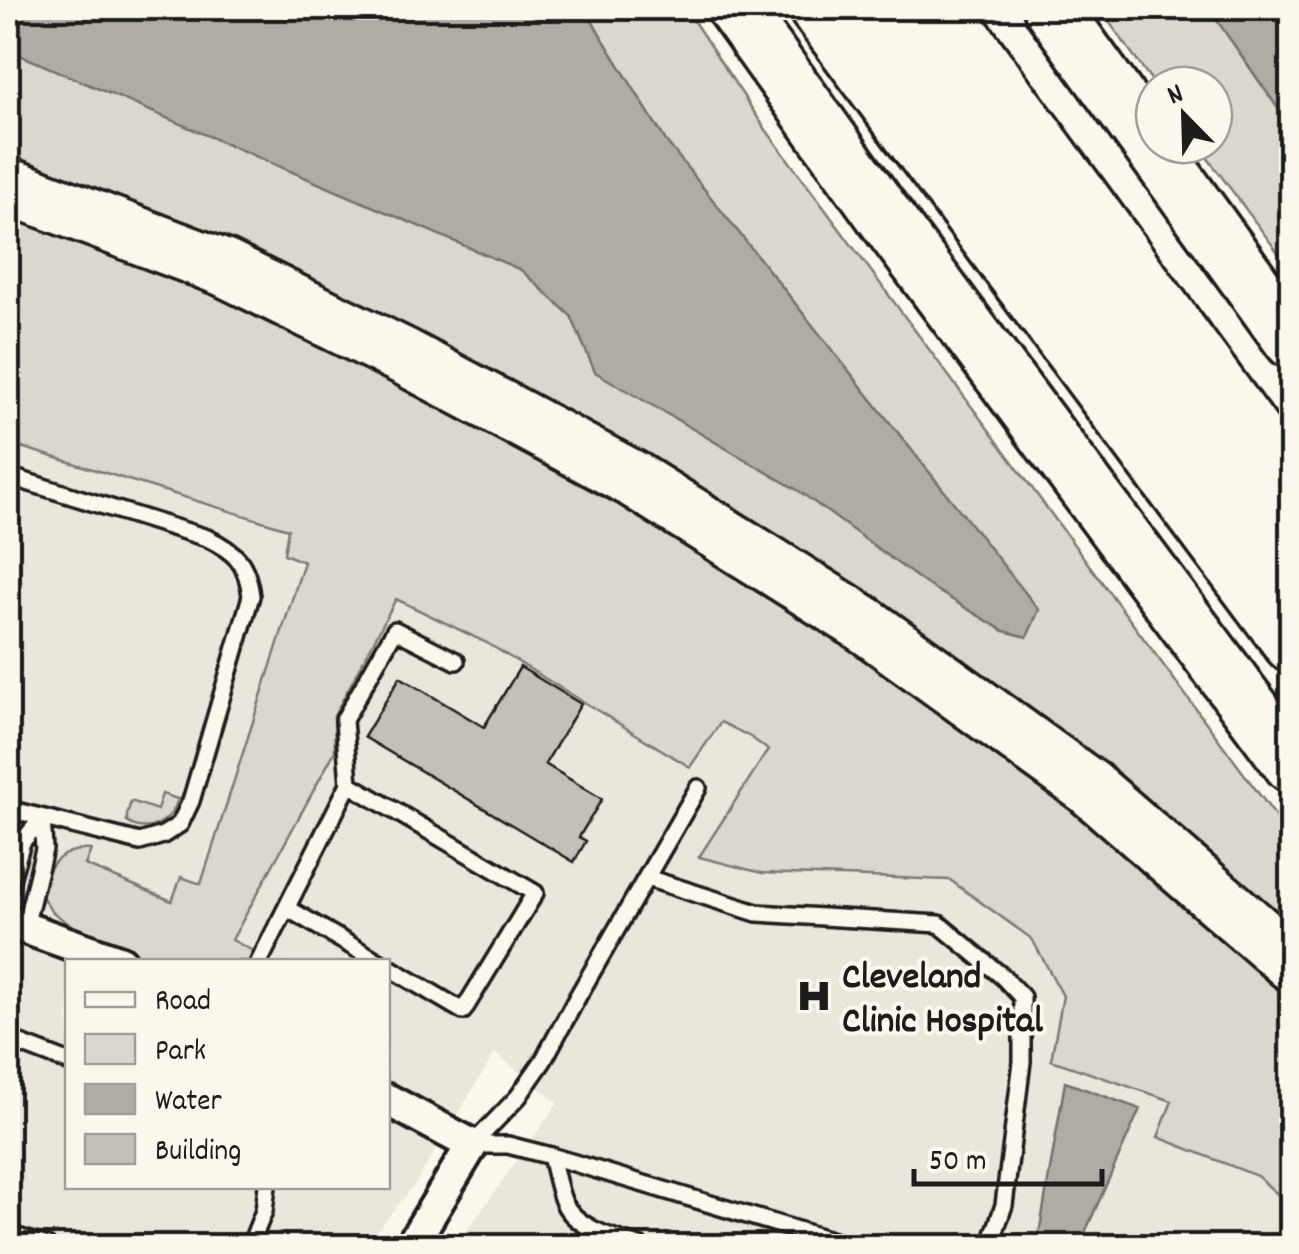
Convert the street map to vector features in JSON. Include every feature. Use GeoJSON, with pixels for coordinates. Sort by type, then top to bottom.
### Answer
{"type":"FeatureCollection","features":[{"type":"Feature","properties":{"kind":"highway"},"geometry":{"type":"LineString","coordinates":[[736,8],[890,224],[1292,764]]}},
{"type":"Feature","properties":{"kind":"highway"},"geometry":{"type":"LineString","coordinates":[[816,8],[1292,644]]}},
{"type":"Feature","properties":{"kind":"highway"},"geometry":{"type":"LineString","coordinates":[[878,8],[1292,574]]}},
{"type":"Feature","properties":{"kind":"highway"},"geometry":{"type":"LineString","coordinates":[[942,8],[1292,487]]}},
{"type":"Feature","properties":{"kind":"highway"},"geometry":{"type":"LineString","coordinates":[[1052,8],[1292,340]]}},
{"type":"Feature","properties":{"kind":"highway"},"geometry":{"type":"LineString","coordinates":[[8,186],[224,268],[405,357],[633,479],[864,624],[1090,787],[1292,963]]}},
{"type":"Feature","properties":{"kind":"street"},"geometry":{"type":"LineString","coordinates":[[16,925],[112,959]]}},
{"type":"Feature","properties":{"kind":"street"},"geometry":{"type":"LineString","coordinates":[[390,1101],[472,1146],[411,1246]]}},
{"type":"Feature","properties":{"kind":"lane"},"geometry":{"type":"LineString","coordinates":[[8,476],[225,547],[240,560],[249,578],[251,596],[191,801],[180,824],[164,835],[140,842],[8,808]]}},
{"type":"Feature","properties":{"kind":"lane"},"geometry":{"type":"LineString","coordinates":[[262,959],[349,784],[344,720],[395,630],[456,661]]}},
{"type":"Feature","properties":{"kind":"lane"},"geometry":{"type":"LineString","coordinates":[[349,784],[534,894],[464,1011],[390,968]]}},
{"type":"Feature","properties":{"kind":"lane"},"geometry":{"type":"LineString","coordinates":[[472,1146],[518,1097],[543,1061],[698,788]]}},
{"type":"Feature","properties":{"kind":"lane"},"geometry":{"type":"LineString","coordinates":[[8,889],[22,842],[42,818]]}},
{"type":"Feature","properties":{"kind":"lane"},"geometry":{"type":"LineString","coordinates":[[16,925],[44,849],[42,818]]}},
{"type":"Feature","properties":{"kind":"lane"},"geometry":{"type":"LineString","coordinates":[[647,878],[757,914],[939,924],[1022,997],[1022,1062],[1004,1205],[990,1246]]}},
{"type":"Feature","properties":{"kind":"lane"},"geometry":{"type":"LineString","coordinates":[[287,908],[374,959]]}},
{"type":"Feature","properties":{"kind":"lane"},"geometry":{"type":"LineString","coordinates":[[8,1039],[65,1061]]}},
{"type":"Feature","properties":{"kind":"lane"},"geometry":{"type":"LineString","coordinates":[[472,1146],[508,1145],[551,1156],[821,1242],[850,1246]]}},
{"type":"Feature","properties":{"kind":"lane"},"geometry":{"type":"LineString","coordinates":[[551,1156],[565,1205],[580,1221],[608,1236],[640,1246]]}},
{"type":"Feature","properties":{"kind":"lane"},"geometry":{"type":"LineString","coordinates":[[250,1246],[268,1189]]}},
{"type":"Feature","properties":{"kind":"lane"},"geometry":{"type":"LineString","coordinates":[[8,1234],[47,1246]]}},
{"type":"Feature","properties":{"kind":"shaded area"},"geometry":{"type":"Polygon","coordinates":[[[8,397],[430,565],[752,738],[1032,939],[1291,1176],[1291,1246],[456,1246],[558,1103],[495,1053],[416,1183],[364,1246],[8,1246],[8,397]]]}},
{"type":"Feature","properties":{"kind":"green space"},"geometry":{"type":"Polygon","coordinates":[[[8,8],[685,8],[764,127],[1291,837],[1291,947],[920,644],[8,176],[8,8]]]}},
{"type":"Feature","properties":{"kind":"green space"},"geometry":{"type":"Polygon","coordinates":[[[1099,8],[1209,8],[1291,127],[1291,270],[1213,165],[1234,165],[1234,65],[1140,65],[1099,8]]]}},
{"type":"Feature","properties":{"kind":"green space"},"geometry":{"type":"Polygon","coordinates":[[[8,205],[74,226],[558,451],[1071,792],[1291,980],[1291,1206],[1257,1176],[1158,1137],[1172,1101],[1051,1060],[1063,996],[1032,939],[950,880],[762,873],[699,857],[768,750],[752,738],[721,722],[690,767],[487,643],[396,599],[334,716],[335,751],[232,940],[255,952],[250,959],[143,959],[76,929],[51,911],[40,893],[51,866],[71,852],[91,850],[85,865],[172,901],[181,877],[201,884],[304,562],[284,554],[288,529],[8,443],[8,205]]]}},
{"type":"Feature","properties":{"kind":"green space"},"geometry":{"type":"Polygon","coordinates":[[[162,794],[178,799],[165,820],[151,827],[127,822],[131,801],[157,810],[162,794]]]}},
{"type":"Feature","properties":{"kind":"water"},"geometry":{"type":"Polygon","coordinates":[[[8,8],[584,8],[666,141],[1039,610],[1027,637],[1004,631],[926,584],[799,491],[595,372],[571,316],[521,270],[8,50],[8,8]]]}},
{"type":"Feature","properties":{"kind":"water"},"geometry":{"type":"Polygon","coordinates":[[[1209,8],[1291,8],[1291,127],[1216,19],[1209,8]]]}},
{"type":"Feature","properties":{"kind":"water"},"geometry":{"type":"Polygon","coordinates":[[[1065,1082],[1140,1109],[1079,1246],[1037,1246],[1065,1082]]]}},
{"type":"Feature","properties":{"kind":"building"},"geometry":{"type":"Polygon","coordinates":[[[520,667],[581,704],[545,764],[602,799],[579,837],[586,841],[574,862],[364,737],[400,677],[484,727],[520,667]]]}},
{"type":"Feature","properties":{"kind":"place","name":"Cleveland Clinic Hospital"},"geometry":{"type":"Point","coordinates":[814,996]}}]}
